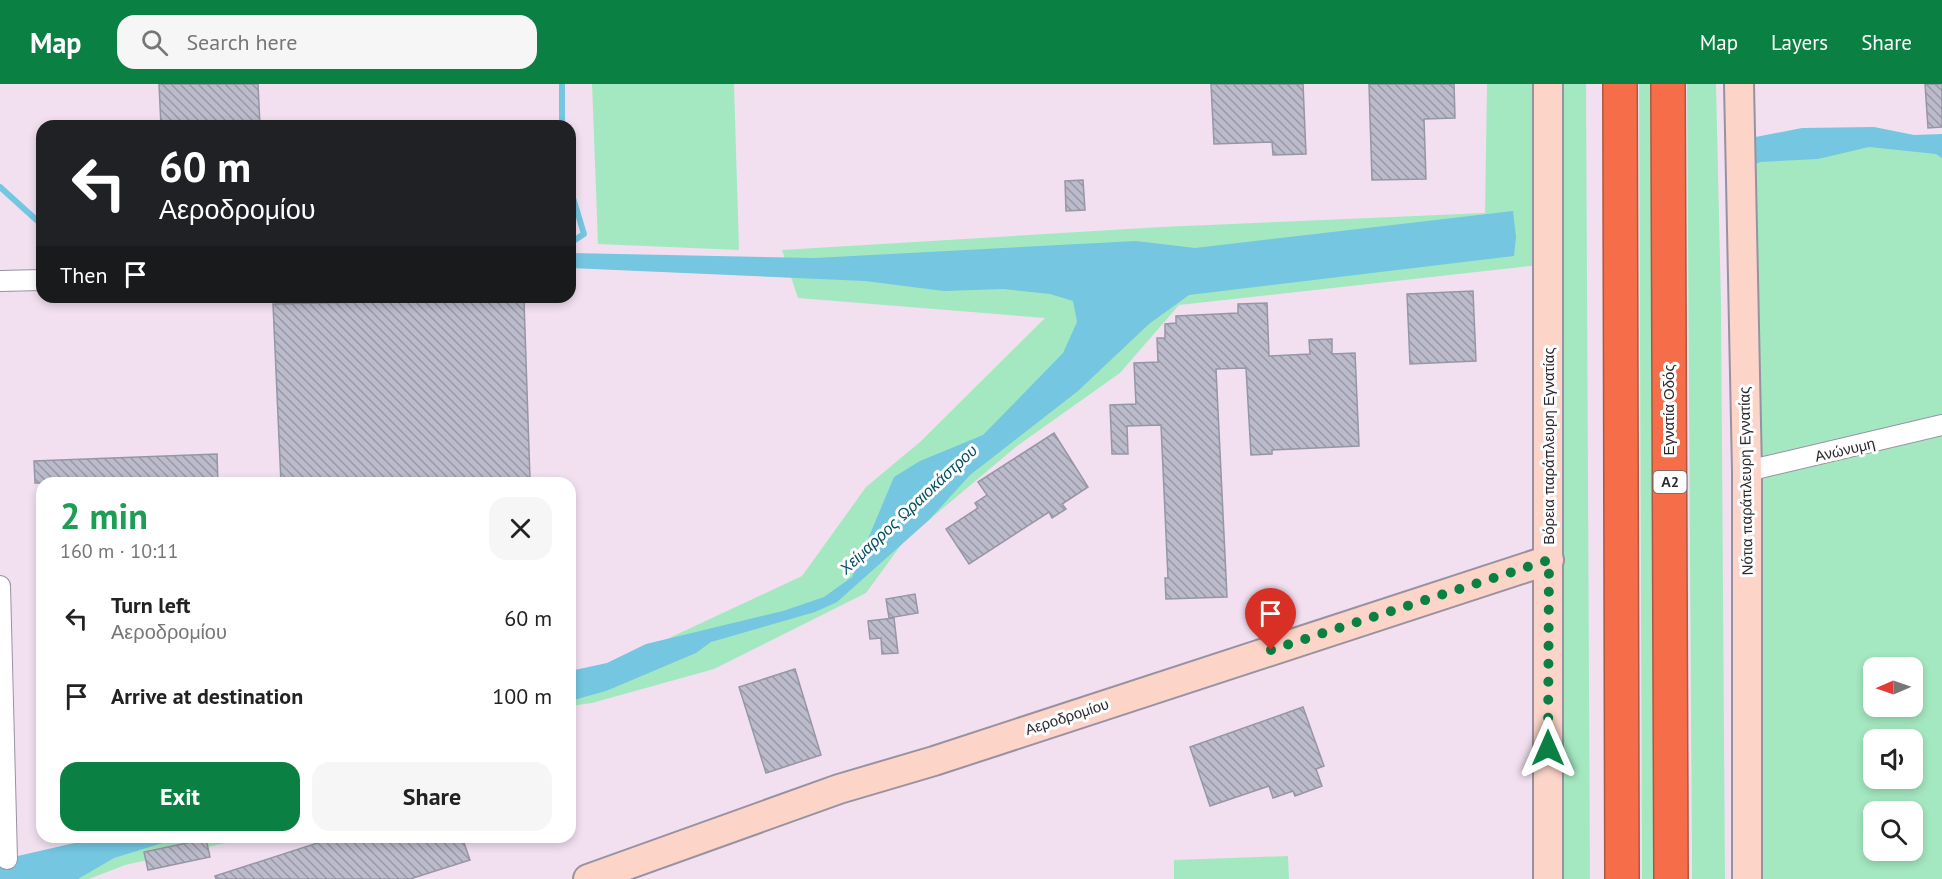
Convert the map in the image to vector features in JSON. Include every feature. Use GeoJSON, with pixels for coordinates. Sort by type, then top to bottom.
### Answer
{"type":"FeatureCollection","features":[{"type":"Feature","properties":{"kind":"highway"},"geometry":{"type":"LineString","coordinates":[[1620,84],[1622,879]]}},
{"type":"Feature","properties":{"kind":"highway","name":"Εγνατία Οδός"},"geometry":{"type":"LineString","coordinates":[[1668,84],[1671,879]]}},
{"type":"Feature","properties":{"kind":"street","name":"Βόρεια παράπλευρη Εγνατίας"},"geometry":{"type":"LineString","coordinates":[[1548,84],[1548,879]]}},
{"type":"Feature","properties":{"kind":"street","name":"Νότια παράπλευρη Εγνατίας"},"geometry":{"type":"LineString","coordinates":[[1739,84],[1747,471],[1747,879]]}},
{"type":"Feature","properties":{"kind":"street"},"geometry":{"type":"LineString","coordinates":[[0,281],[36,280]]}},
{"type":"Feature","properties":{"kind":"street","name":"Ανώνυμη"},"geometry":{"type":"LineString","coordinates":[[1747,471],[1942,425]]}},
{"type":"Feature","properties":{"kind":"street","name":"Αεροδρομίου"},"geometry":{"type":"LineString","coordinates":[[588,879],[839,789],[934,761],[1549,560]]}},
{"type":"Feature","properties":{"kind":"street"},"geometry":{"type":"LineString","coordinates":[[0,585],[7,859]]}},
{"type":"Feature","properties":{"kind":"shaded area"},"geometry":{"type":"Polygon","coordinates":[[[0,84],[1942,84],[1942,879],[0,879],[0,84]]]}},
{"type":"Feature","properties":{"kind":"green space"},"geometry":{"type":"Polygon","coordinates":[[[592,84],[734,84],[739,250],[598,244],[592,84]]]}},
{"type":"Feature","properties":{"kind":"green space"},"geometry":{"type":"Polygon","coordinates":[[[1487,84],[1541,84],[1539,265],[1179,305],[1120,373],[1017,446],[904,541],[866,593],[714,669],[592,703],[576,705],[576,675],[594,673],[802,576],[866,487],[920,442],[1045,318],[798,298],[782,250],[1161,227],[1485,213],[1487,84]]]}},
{"type":"Feature","properties":{"kind":"green space"},"geometry":{"type":"Polygon","coordinates":[[[1558,84],[1586,84],[1590,879],[1558,879],[1558,84]]]}},
{"type":"Feature","properties":{"kind":"green space"},"geometry":{"type":"Polygon","coordinates":[[[1639,84],[1652,84],[1654,879],[1642,879],[1639,84]]]}},
{"type":"Feature","properties":{"kind":"green space"},"geometry":{"type":"Polygon","coordinates":[[[1687,84],[1716,84],[1721,303],[1725,879],[1692,879],[1687,84]]]}},
{"type":"Feature","properties":{"kind":"green space"},"geometry":{"type":"Polygon","coordinates":[[[1942,140],[1942,879],[1752,879],[1743,168],[1756,143],[1942,140]]]}},
{"type":"Feature","properties":{"kind":"green space"},"geometry":{"type":"Polygon","coordinates":[[[91,843],[226,843],[125,865],[89,879],[0,879],[91,843]]]}},
{"type":"Feature","properties":{"kind":"green space"},"geometry":{"type":"Polygon","coordinates":[[[1288,856],[1289,879],[1174,879],[1174,860],[1288,856]]]}},
{"type":"Feature","properties":{"kind":"water"},"geometry":{"type":"Polygon","coordinates":[[[1874,127],[1914,135],[1942,134],[1942,158],[1936,154],[1869,147],[1818,159],[1761,162],[1743,168],[1740,140],[1802,128],[1874,127]]]}},
{"type":"Feature","properties":{"kind":"water"},"geometry":{"type":"Polygon","coordinates":[[[1513,211],[1516,237],[1514,256],[1189,295],[1149,324],[1078,391],[970,475],[929,520],[837,602],[815,612],[711,642],[696,653],[606,691],[576,699],[576,670],[607,663],[646,644],[783,611],[824,597],[852,577],[894,477],[920,461],[983,435],[1063,353],[1077,322],[1073,301],[1050,294],[1003,289],[944,291],[865,281],[576,268],[576,253],[815,258],[1136,241],[1195,248],[1513,211]]]}},
{"type":"Feature","properties":{"kind":"water"},"geometry":{"type":"Polygon","coordinates":[[[75,843],[163,843],[114,858],[78,879],[0,879],[0,860],[75,843]]]}},
{"type":"Feature","properties":{"kind":"building"},"geometry":{"type":"Polygon","coordinates":[[[159,84],[258,84],[260,120],[161,120],[159,84]]]}},
{"type":"Feature","properties":{"kind":"building"},"geometry":{"type":"Polygon","coordinates":[[[1211,84],[1303,84],[1306,154],[1273,155],[1272,142],[1214,144],[1211,84]]]}},
{"type":"Feature","properties":{"kind":"building"},"geometry":{"type":"Polygon","coordinates":[[[1369,84],[1454,84],[1455,118],[1424,119],[1426,179],[1372,180],[1369,84]]]}},
{"type":"Feature","properties":{"kind":"building"},"geometry":{"type":"Polygon","coordinates":[[[1925,84],[1942,84],[1942,127],[1928,128],[1925,84]]]}},
{"type":"Feature","properties":{"kind":"building"},"geometry":{"type":"Polygon","coordinates":[[[1083,180],[1085,210],[1066,211],[1065,181],[1083,180]]]}},
{"type":"Feature","properties":{"kind":"building"},"geometry":{"type":"Polygon","coordinates":[[[1473,291],[1476,361],[1410,364],[1407,294],[1473,291]]]}},
{"type":"Feature","properties":{"kind":"building"},"geometry":{"type":"Polygon","coordinates":[[[524,303],[530,477],[281,477],[273,304],[524,303]]]}},
{"type":"Feature","properties":{"kind":"building"},"geometry":{"type":"Polygon","coordinates":[[[1267,303],[1269,356],[1310,354],[1309,340],[1332,339],[1332,354],[1355,353],[1359,446],[1272,450],[1272,454],[1251,455],[1246,368],[1216,369],[1227,597],[1166,599],[1165,578],[1168,578],[1161,425],[1127,426],[1128,454],[1112,454],[1110,405],[1136,404],[1134,363],[1158,362],[1157,338],[1165,338],[1165,324],[1176,323],[1176,316],[1238,313],[1238,304],[1267,303]]]}},
{"type":"Feature","properties":{"kind":"building"},"geometry":{"type":"Polygon","coordinates":[[[1054,433],[1088,487],[1062,504],[1066,509],[1052,518],[1049,512],[969,564],[946,529],[978,508],[975,503],[987,495],[978,482],[1054,433]]]}},
{"type":"Feature","properties":{"kind":"building"},"geometry":{"type":"Polygon","coordinates":[[[217,454],[218,477],[36,477],[35,483],[34,461],[217,454]]]}},
{"type":"Feature","properties":{"kind":"building"},"geometry":{"type":"Polygon","coordinates":[[[915,594],[918,613],[889,618],[886,599],[915,594]]]}},
{"type":"Feature","properties":{"kind":"building"},"geometry":{"type":"Polygon","coordinates":[[[894,618],[898,653],[882,654],[881,638],[870,639],[868,621],[894,618]]]}},
{"type":"Feature","properties":{"kind":"building"},"geometry":{"type":"Polygon","coordinates":[[[795,669],[821,755],[766,773],[739,687],[795,669]]]}},
{"type":"Feature","properties":{"kind":"building"},"geometry":{"type":"Polygon","coordinates":[[[1303,707],[1324,766],[1316,769],[1322,786],[1295,796],[1293,791],[1273,798],[1269,786],[1210,806],[1190,747],[1303,707]]]}},
{"type":"Feature","properties":{"kind":"building"},"geometry":{"type":"Polygon","coordinates":[[[187,843],[207,843],[210,857],[148,870],[144,852],[187,843]]]}},
{"type":"Feature","properties":{"kind":"building"},"geometry":{"type":"Polygon","coordinates":[[[317,843],[464,843],[470,860],[410,879],[216,879],[215,876],[317,843]]]}},
{"type":"Feature","properties":{"kind":"waterway","name":"Χείμαρρος Ωραιοκάστρου"},"geometry":{"type":"LineString","coordinates":[[562,84],[562,120]]}},
{"type":"Feature","properties":{"kind":"waterway","name":"Χείμαρρος Ωραιοκάστρου"},"geometry":{"type":"LineString","coordinates":[[0,187],[36,220]]}},
{"type":"Feature","properties":{"kind":"waterway","name":"Χείμαρρος Ωραιοκάστρου"},"geometry":{"type":"LineString","coordinates":[[576,208],[584,234],[576,239]]}},
{"type":"Feature","properties":{"kind":"route"},"geometry":{"type":"LineString","coordinates":[[1271,650],[1549,560],[1548,748]]}}]}
